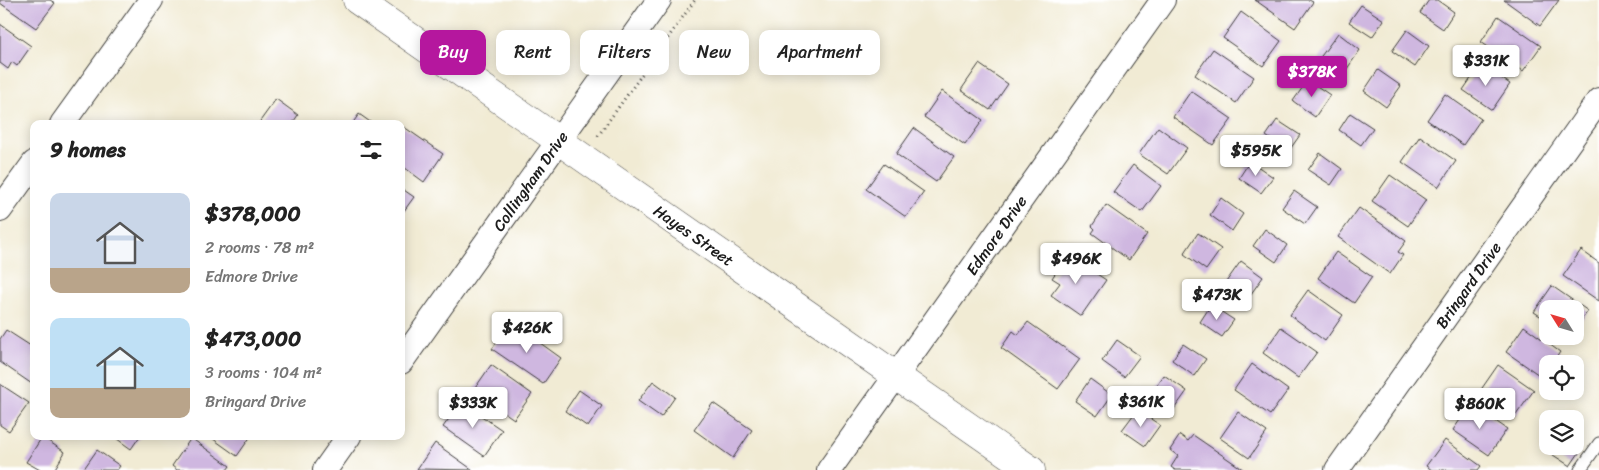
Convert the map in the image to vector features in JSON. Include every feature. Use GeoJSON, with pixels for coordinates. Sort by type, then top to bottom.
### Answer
{"type":"FeatureCollection","features":[{"type":"Feature","properties":{"kind":"street"},"geometry":{"type":"LineString","coordinates":[[65,120],[151,0]]}},
{"type":"Feature","properties":{"kind":"street","name":"Hayes Street"},"geometry":{"type":"LineString","coordinates":[[357,0],[1031,470]]}},
{"type":"Feature","properties":{"kind":"street","name":"Collingham Drive"},"geometry":{"type":"LineString","coordinates":[[405,356],[659,0]]}},
{"type":"Feature","properties":{"kind":"street","name":"Edmore Drive"},"geometry":{"type":"LineString","coordinates":[[830,470],[1163,0]]}},
{"type":"Feature","properties":{"kind":"street","name":"Bringard Drive"},"geometry":{"type":"LineString","coordinates":[[1337,470],[1599,100]]}},
{"type":"Feature","properties":{"kind":"street"},"geometry":{"type":"LineString","coordinates":[[0,210],[30,169]]}},
{"type":"Feature","properties":{"kind":"street"},"geometry":{"type":"LineString","coordinates":[[325,470],[345,440]]}},
{"type":"Feature","properties":{"kind":"lane"},"geometry":{"type":"LineString","coordinates":[[1580,470],[1599,443]]}},
{"type":"Feature","properties":{"kind":"path"},"geometry":{"type":"LineString","coordinates":[[582,157],[695,0]]}},
{"type":"Feature","properties":{"kind":"building"},"geometry":{"type":"Polygon","coordinates":[[[0,0],[50,0],[55,3],[36,28],[0,3],[0,0]]]}},
{"type":"Feature","properties":{"kind":"building"},"geometry":{"type":"Polygon","coordinates":[[[1255,0],[1309,0],[1313,2],[1295,28],[1255,0]]]}},
{"type":"Feature","properties":{"kind":"building"},"geometry":{"type":"Polygon","coordinates":[[[1429,0],[1437,0],[1454,12],[1443,29],[1420,13],[1429,0]]]}},
{"type":"Feature","properties":{"kind":"building"},"geometry":{"type":"Polygon","coordinates":[[[1504,0],[1559,0],[1540,26],[1504,0]]]}},
{"type":"Feature","properties":{"kind":"building"},"geometry":{"type":"Polygon","coordinates":[[[1361,5],[1384,20],[1372,37],[1349,22],[1361,5]]]}},
{"type":"Feature","properties":{"kind":"building"},"geometry":{"type":"Polygon","coordinates":[[[1241,12],[1281,41],[1263,66],[1223,38],[1241,12]]]}},
{"type":"Feature","properties":{"kind":"building"},"geometry":{"type":"Polygon","coordinates":[[[1498,16],[1541,46],[1523,71],[1481,42],[1498,16]]]}},
{"type":"Feature","properties":{"kind":"building"},"geometry":{"type":"Polygon","coordinates":[[[0,24],[31,46],[17,66],[12,62],[8,69],[0,63],[0,24]]]}},
{"type":"Feature","properties":{"kind":"building"},"geometry":{"type":"Polygon","coordinates":[[[1407,30],[1429,46],[1415,67],[1392,51],[1407,30]]]}},
{"type":"Feature","properties":{"kind":"building"},"geometry":{"type":"Polygon","coordinates":[[[1338,33],[1360,50],[1342,76],[1319,59],[1338,33]]]}},
{"type":"Feature","properties":{"kind":"building"},"geometry":{"type":"Polygon","coordinates":[[[1213,49],[1254,77],[1236,103],[1195,75],[1213,49]]]}},
{"type":"Feature","properties":{"kind":"building"},"geometry":{"type":"Polygon","coordinates":[[[979,64],[1008,84],[990,110],[961,90],[979,64]]]}},
{"type":"Feature","properties":{"kind":"building"},"geometry":{"type":"Polygon","coordinates":[[[1481,64],[1510,84],[1492,110],[1463,90],[1481,64]]]}},
{"type":"Feature","properties":{"kind":"building"},"geometry":{"type":"Polygon","coordinates":[[[1378,70],[1401,86],[1386,107],[1364,91],[1378,70]]]}},
{"type":"Feature","properties":{"kind":"building"},"geometry":{"type":"Polygon","coordinates":[[[1308,80],[1330,95],[1315,117],[1293,101],[1308,80]]]}},
{"type":"Feature","properties":{"kind":"building"},"geometry":{"type":"Polygon","coordinates":[[[942,91],[983,120],[965,145],[924,117],[942,91]]]}},
{"type":"Feature","properties":{"kind":"building"},"geometry":{"type":"Polygon","coordinates":[[[1191,91],[1232,119],[1213,145],[1173,117],[1191,91]]]}},
{"type":"Feature","properties":{"kind":"building"},"geometry":{"type":"Polygon","coordinates":[[[1445,94],[1481,119],[1463,145],[1427,120],[1445,94]]]}},
{"type":"Feature","properties":{"kind":"building"},"geometry":{"type":"Polygon","coordinates":[[[276,99],[298,115],[295,120],[261,120],[276,99]]]}},
{"type":"Feature","properties":{"kind":"building"},"geometry":{"type":"Polygon","coordinates":[[[1350,113],[1373,128],[1361,145],[1339,130],[1350,113]]]}},
{"type":"Feature","properties":{"kind":"building"},"geometry":{"type":"Polygon","coordinates":[[[359,114],[367,120],[355,120],[359,114]]]}},
{"type":"Feature","properties":{"kind":"building"},"geometry":{"type":"Polygon","coordinates":[[[1277,120],[1300,135],[1288,152],[1266,136],[1277,120]]]}},
{"type":"Feature","properties":{"kind":"building"},"geometry":{"type":"Polygon","coordinates":[[[1158,127],[1187,148],[1168,174],[1139,154],[1158,127]]]}},
{"type":"Feature","properties":{"kind":"building"},"geometry":{"type":"Polygon","coordinates":[[[405,128],[443,154],[424,182],[405,168],[405,128]]]}},
{"type":"Feature","properties":{"kind":"building"},"geometry":{"type":"Polygon","coordinates":[[[914,128],[954,157],[936,182],[896,154],[914,128]]]}},
{"type":"Feature","properties":{"kind":"building"},"geometry":{"type":"Polygon","coordinates":[[[1420,136],[1456,161],[1438,187],[1402,162],[1420,136]]]}},
{"type":"Feature","properties":{"kind":"building"},"geometry":{"type":"Polygon","coordinates":[[[1320,153],[1342,169],[1331,185],[1308,170],[1320,153]]]}},
{"type":"Feature","properties":{"kind":"building"},"geometry":{"type":"Polygon","coordinates":[[[1250,161],[1273,177],[1261,193],[1239,178],[1250,161]]]}},
{"type":"Feature","properties":{"kind":"building"},"geometry":{"type":"Polygon","coordinates":[[[884,164],[924,192],[906,217],[866,189],[884,164]]]}},
{"type":"Feature","properties":{"kind":"building"},"geometry":{"type":"Polygon","coordinates":[[[1133,165],[1161,186],[1142,212],[1113,192],[1133,165]]]}},
{"type":"Feature","properties":{"kind":"building"},"geometry":{"type":"Polygon","coordinates":[[[1390,175],[1426,200],[1408,226],[1372,201],[1390,175]]]}},
{"type":"Feature","properties":{"kind":"building"},"geometry":{"type":"Polygon","coordinates":[[[405,191],[414,197],[405,209],[405,191]]]}},
{"type":"Feature","properties":{"kind":"building"},"geometry":{"type":"Polygon","coordinates":[[[1294,191],[1317,207],[1305,224],[1282,208],[1294,191]]]}},
{"type":"Feature","properties":{"kind":"building"},"geometry":{"type":"Polygon","coordinates":[[[1221,198],[1243,214],[1232,231],[1210,215],[1221,198]]]}},
{"type":"Feature","properties":{"kind":"building"},"geometry":{"type":"Polygon","coordinates":[[[1106,205],[1147,234],[1129,260],[1092,233],[1095,229],[1092,226],[1106,205]]]}},
{"type":"Feature","properties":{"kind":"building"},"geometry":{"type":"Polygon","coordinates":[[[1359,208],[1406,241],[1398,252],[1403,255],[1390,274],[1338,237],[1359,208]]]}},
{"type":"Feature","properties":{"kind":"building"},"geometry":{"type":"Polygon","coordinates":[[[1265,229],[1287,245],[1276,262],[1253,246],[1265,229]]]}},
{"type":"Feature","properties":{"kind":"building"},"geometry":{"type":"Polygon","coordinates":[[[1198,233],[1221,249],[1206,270],[1184,254],[1198,233]]]}},
{"type":"Feature","properties":{"kind":"building"},"geometry":{"type":"Polygon","coordinates":[[[1581,250],[1599,263],[1599,301],[1563,276],[1581,250]]]}},
{"type":"Feature","properties":{"kind":"building"},"geometry":{"type":"Polygon","coordinates":[[[1336,252],[1372,277],[1354,303],[1318,278],[1336,252]]]}},
{"type":"Feature","properties":{"kind":"building"},"geometry":{"type":"Polygon","coordinates":[[[1068,255],[1106,280],[1081,316],[1051,295],[1060,283],[1052,278],[1068,255]]]}},
{"type":"Feature","properties":{"kind":"building"},"geometry":{"type":"Polygon","coordinates":[[[1241,261],[1263,277],[1248,298],[1226,282],[1241,261]]]}},
{"type":"Feature","properties":{"kind":"building"},"geometry":{"type":"Polygon","coordinates":[[[1552,286],[1572,300],[1542,300],[1552,286]]]}},
{"type":"Feature","properties":{"kind":"building"},"geometry":{"type":"Polygon","coordinates":[[[1308,290],[1343,315],[1325,341],[1290,315],[1308,290]]]}},
{"type":"Feature","properties":{"kind":"building"},"geometry":{"type":"Polygon","coordinates":[[[1211,305],[1234,320],[1222,337],[1200,322],[1211,305]]]}},
{"type":"Feature","properties":{"kind":"building"},"geometry":{"type":"Polygon","coordinates":[[[1539,305],[1539,315],[1534,312],[1539,305]]]}},
{"type":"Feature","properties":{"kind":"building"},"geometry":{"type":"Polygon","coordinates":[[[1584,308],[1588,311],[1584,317],[1584,308]]]}},
{"type":"Feature","properties":{"kind":"building"},"geometry":{"type":"Polygon","coordinates":[[[1028,322],[1080,359],[1058,389],[1001,348],[1013,331],[1018,335],[1028,322]]]}},
{"type":"Feature","properties":{"kind":"building"},"geometry":{"type":"Polygon","coordinates":[[[1524,326],[1539,337],[1539,345],[1550,345],[1560,352],[1558,355],[1539,355],[1539,375],[1506,352],[1524,326]]]}},
{"type":"Feature","properties":{"kind":"building"},"geometry":{"type":"Polygon","coordinates":[[[518,327],[561,358],[543,384],[492,349],[504,332],[511,337],[518,327]]]}},
{"type":"Feature","properties":{"kind":"building"},"geometry":{"type":"Polygon","coordinates":[[[1281,327],[1317,352],[1298,378],[1263,353],[1281,327]]]}},
{"type":"Feature","properties":{"kind":"building"},"geometry":{"type":"Polygon","coordinates":[[[6,330],[30,345],[30,383],[0,362],[0,339],[6,330]]]}},
{"type":"Feature","properties":{"kind":"building"},"geometry":{"type":"Polygon","coordinates":[[[1117,340],[1140,356],[1124,377],[1102,361],[1117,340]]]}},
{"type":"Feature","properties":{"kind":"building"},"geometry":{"type":"Polygon","coordinates":[[[1183,344],[1206,359],[1194,376],[1172,360],[1183,344]]]}},
{"type":"Feature","properties":{"kind":"building"},"geometry":{"type":"Polygon","coordinates":[[[1252,364],[1288,390],[1270,415],[1234,390],[1252,364]]]}},
{"type":"Feature","properties":{"kind":"building"},"geometry":{"type":"Polygon","coordinates":[[[491,365],[532,394],[514,419],[473,391],[491,365]]]}},
{"type":"Feature","properties":{"kind":"building"},"geometry":{"type":"Polygon","coordinates":[[[1498,365],[1534,390],[1516,415],[1480,391],[1498,365]]]}},
{"type":"Feature","properties":{"kind":"building"},"geometry":{"type":"Polygon","coordinates":[[[1164,375],[1187,391],[1172,412],[1149,396],[1164,375]]]}},
{"type":"Feature","properties":{"kind":"building"},"geometry":{"type":"Polygon","coordinates":[[[1090,379],[1112,395],[1097,416],[1075,401],[1090,379]]]}},
{"type":"Feature","properties":{"kind":"building"},"geometry":{"type":"Polygon","coordinates":[[[653,381],[675,397],[661,417],[638,401],[653,381]]]}},
{"type":"Feature","properties":{"kind":"building"},"geometry":{"type":"Polygon","coordinates":[[[0,384],[29,403],[9,431],[0,425],[0,384]]]}},
{"type":"Feature","properties":{"kind":"building"},"geometry":{"type":"Polygon","coordinates":[[[579,390],[602,406],[588,427],[565,411],[579,390]]]}},
{"type":"Feature","properties":{"kind":"building"},"geometry":{"type":"Polygon","coordinates":[[[461,402],[502,430],[484,456],[443,427],[461,402]]]}},
{"type":"Feature","properties":{"kind":"building"},"geometry":{"type":"Polygon","coordinates":[[[713,403],[752,430],[733,458],[694,430],[713,403]]]}},
{"type":"Feature","properties":{"kind":"building"},"geometry":{"type":"Polygon","coordinates":[[[1471,404],[1507,429],[1489,455],[1453,430],[1471,404]]]}},
{"type":"Feature","properties":{"kind":"building"},"geometry":{"type":"Polygon","coordinates":[[[1137,410],[1160,425],[1145,446],[1122,430],[1137,410]]]}},
{"type":"Feature","properties":{"kind":"building"},"geometry":{"type":"Polygon","coordinates":[[[1238,412],[1267,432],[1249,458],[1220,438],[1238,412]]]}},
{"type":"Feature","properties":{"kind":"building"},"geometry":{"type":"Polygon","coordinates":[[[1180,435],[1188,441],[1193,435],[1244,470],[1175,470],[1171,467],[1178,456],[1170,450],[1180,435]]]}},
{"type":"Feature","properties":{"kind":"building"},"geometry":{"type":"Polygon","coordinates":[[[40,440],[47,440],[65,452],[54,470],[40,470],[26,462],[40,440]]]}},
{"type":"Feature","properties":{"kind":"building"},"geometry":{"type":"Polygon","coordinates":[[[119,440],[137,440],[131,449],[119,440]]]}},
{"type":"Feature","properties":{"kind":"building"},"geometry":{"type":"Polygon","coordinates":[[[190,440],[194,440],[230,466],[227,470],[177,470],[172,466],[190,440]]]}},
{"type":"Feature","properties":{"kind":"building"},"geometry":{"type":"Polygon","coordinates":[[[215,440],[248,440],[237,456],[215,440]]]}},
{"type":"Feature","properties":{"kind":"building"},"geometry":{"type":"Polygon","coordinates":[[[1445,440],[1481,466],[1478,470],[1432,470],[1426,466],[1445,440]]]}},
{"type":"Feature","properties":{"kind":"building"},"geometry":{"type":"Polygon","coordinates":[[[435,443],[473,470],[417,469],[435,443]]]}},
{"type":"Feature","properties":{"kind":"building"},"geometry":{"type":"Polygon","coordinates":[[[97,450],[120,466],[117,470],[83,470],[97,450]]]}},
{"type":"Feature","properties":{"kind":"building"},"geometry":{"type":"Polygon","coordinates":[[[1553,455],[1578,455],[1570,466],[1553,455]]]}}]}
